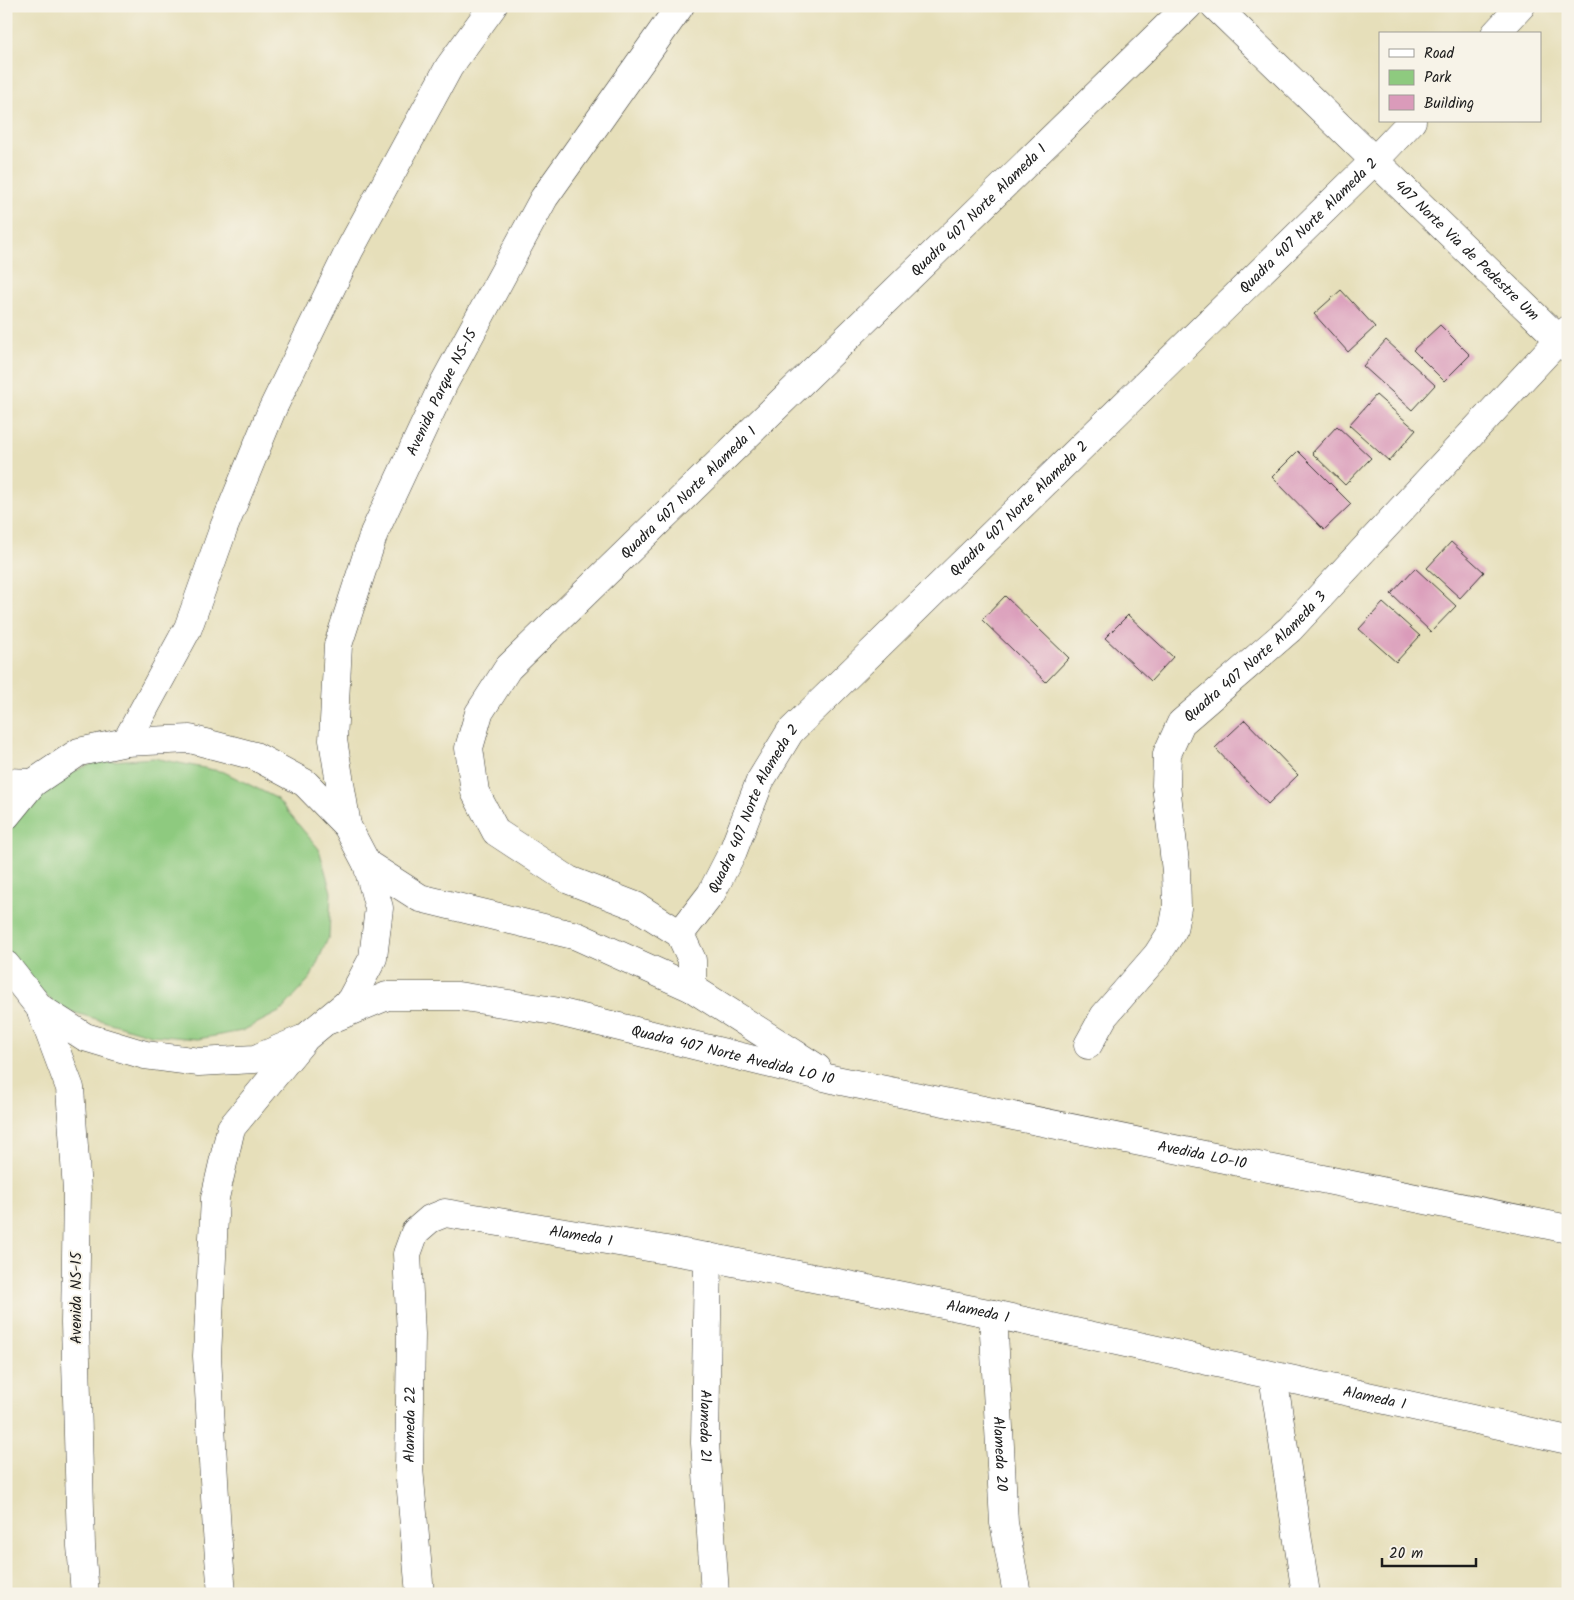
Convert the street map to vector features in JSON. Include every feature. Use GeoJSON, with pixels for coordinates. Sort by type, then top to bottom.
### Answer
{"type":"FeatureCollection","features":[{"type":"Feature","properties":{"kind":"street"},"geometry":{"type":"LineString","coordinates":[[126,742],[188,628],[224,527],[270,412],[350,249],[449,67],[494,6]]}},
{"type":"Feature","properties":{"kind":"street","name":"Avenida Parque NS-15"},"geometry":{"type":"LineString","coordinates":[[347,826],[333,740],[338,645],[374,533],[444,383],[544,198],[680,6]]}},
{"type":"Feature","properties":{"kind":"street","name":"Quadra 407 Norte Alameda 1"},"geometry":{"type":"LineString","coordinates":[[680,934],[636,906],[569,880],[496,832],[475,792],[469,748],[479,713],[508,668],[1188,6]]}},
{"type":"Feature","properties":{"kind":"street","name":"407 Norte Via de Pedestre Um"},"geometry":{"type":"LineString","coordinates":[[1215,6],[1565,339]]}},
{"type":"Feature","properties":{"kind":"street"},"geometry":{"type":"LineString","coordinates":[[1497,32],[1522,6]]}},
{"type":"Feature","properties":{"kind":"street","name":"Quadra 407 Norte Alameda 2"},"geometry":{"type":"LineString","coordinates":[[680,934],[711,894],[733,851],[760,781],[790,732],[1375,160],[1411,122]]}},
{"type":"Feature","properties":{"kind":"street","name":"Quadra 407 Norte Alameda 3"},"geometry":{"type":"LineString","coordinates":[[1088,1045],[1104,1016],[1157,954],[1173,930],[1177,908],[1176,872],[1166,785],[1167,754],[1180,722],[1290,629],[1565,339]]}},
{"type":"Feature","properties":{"kind":"street"},"geometry":{"type":"LineString","coordinates":[[6,816],[33,783],[79,752],[126,742],[190,739],[255,756],[306,783],[347,826],[367,864],[379,908],[373,958],[350,1001],[316,1029],[232,1128],[214,1198],[207,1356],[216,1532],[222,1594]]}},
{"type":"Feature","properties":{"kind":"street"},"geometry":{"type":"LineString","coordinates":[[6,782],[33,783]]}},
{"type":"Feature","properties":{"kind":"street","name":"Quadra 407 Norte Avedida LO 10"},"geometry":{"type":"LineString","coordinates":[[367,864],[420,898],[577,936],[692,988],[836,1080]]}},
{"type":"Feature","properties":{"kind":"street"},"geometry":{"type":"LineString","coordinates":[[680,934],[692,960],[692,988]]}},
{"type":"Feature","properties":{"kind":"street"},"geometry":{"type":"LineString","coordinates":[[6,965],[40,1008]]}},
{"type":"Feature","properties":{"kind":"street","name":"Quadra 407 Norte Avedida LO 10"},"geometry":{"type":"LineString","coordinates":[[40,1008],[85,1037],[145,1055],[199,1062],[255,1059],[387,996],[458,996],[554,1010],[836,1080]]}},
{"type":"Feature","properties":{"kind":"street","name":"Avenida NS-15"},"geometry":{"type":"LineString","coordinates":[[40,1008],[70,1088],[77,1191],[75,1324],[81,1546],[85,1594]]}},
{"type":"Feature","properties":{"kind":"street","name":"Avedida LO-10"},"geometry":{"type":"LineString","coordinates":[[836,1080],[1568,1229]]}},
{"type":"Feature","properties":{"kind":"street","name":"Alameda 1"},"geometry":{"type":"LineString","coordinates":[[407,1254],[415,1232],[430,1219],[445,1214],[708,1257],[993,1314],[1568,1440]]}},
{"type":"Feature","properties":{"kind":"street","name":"Alameda 22"},"geometry":{"type":"LineString","coordinates":[[407,1254],[411,1334],[409,1468],[420,1594]]}},
{"type":"Feature","properties":{"kind":"street","name":"Alameda 21"},"geometry":{"type":"LineString","coordinates":[[708,1257],[706,1443],[715,1594]]}},
{"type":"Feature","properties":{"kind":"street","name":"Alameda 20"},"geometry":{"type":"LineString","coordinates":[[993,1314],[1004,1523],[1017,1594]]}},
{"type":"Feature","properties":{"kind":"street"},"geometry":{"type":"LineString","coordinates":[[1272,1376],[1306,1594]]}},
{"type":"Feature","properties":{"kind":"green space"},"geometry":{"type":"Polygon","coordinates":[[[154,758],[224,772],[276,798],[319,849],[331,892],[329,936],[311,977],[281,1011],[242,1031],[198,1039],[151,1035],[62,1009],[26,980],[6,950],[6,836],[19,811],[53,780],[96,762],[154,758]]]}},
{"type":"Feature","properties":{"kind":"building"},"geometry":{"type":"Polygon","coordinates":[[[1341,290],[1375,327],[1348,352],[1314,314],[1341,290]]]}},
{"type":"Feature","properties":{"kind":"building"},"geometry":{"type":"Polygon","coordinates":[[[1440,325],[1470,355],[1444,381],[1413,350],[1440,325]]]}},
{"type":"Feature","properties":{"kind":"building"},"geometry":{"type":"Polygon","coordinates":[[[1386,340],[1435,385],[1412,410],[1363,366],[1386,340]]]}},
{"type":"Feature","properties":{"kind":"building"},"geometry":{"type":"Polygon","coordinates":[[[1376,395],[1416,430],[1389,461],[1349,425],[1376,395]]]}},
{"type":"Feature","properties":{"kind":"building"},"geometry":{"type":"Polygon","coordinates":[[[1337,426],[1371,458],[1345,485],[1312,453],[1337,426]]]}},
{"type":"Feature","properties":{"kind":"building"},"geometry":{"type":"Polygon","coordinates":[[[1298,451],[1351,504],[1324,530],[1272,477],[1298,451]]]}},
{"type":"Feature","properties":{"kind":"building"},"geometry":{"type":"Polygon","coordinates":[[[1451,542],[1484,572],[1460,598],[1427,568],[1451,542]]]}},
{"type":"Feature","properties":{"kind":"building"},"geometry":{"type":"Polygon","coordinates":[[[1415,568],[1456,606],[1431,632],[1391,594],[1415,568]]]}},
{"type":"Feature","properties":{"kind":"building"},"geometry":{"type":"Polygon","coordinates":[[[1005,596],[1069,658],[1046,682],[982,620],[1005,596]]]}},
{"type":"Feature","properties":{"kind":"building"},"geometry":{"type":"Polygon","coordinates":[[[1383,603],[1420,636],[1396,662],[1359,629],[1383,603]]]}},
{"type":"Feature","properties":{"kind":"building"},"geometry":{"type":"Polygon","coordinates":[[[1128,615],[1173,657],[1151,681],[1105,638],[1128,615]]]}},
{"type":"Feature","properties":{"kind":"building"},"geometry":{"type":"Polygon","coordinates":[[[1245,720],[1298,775],[1268,804],[1215,748],[1245,720]]]}}]}
